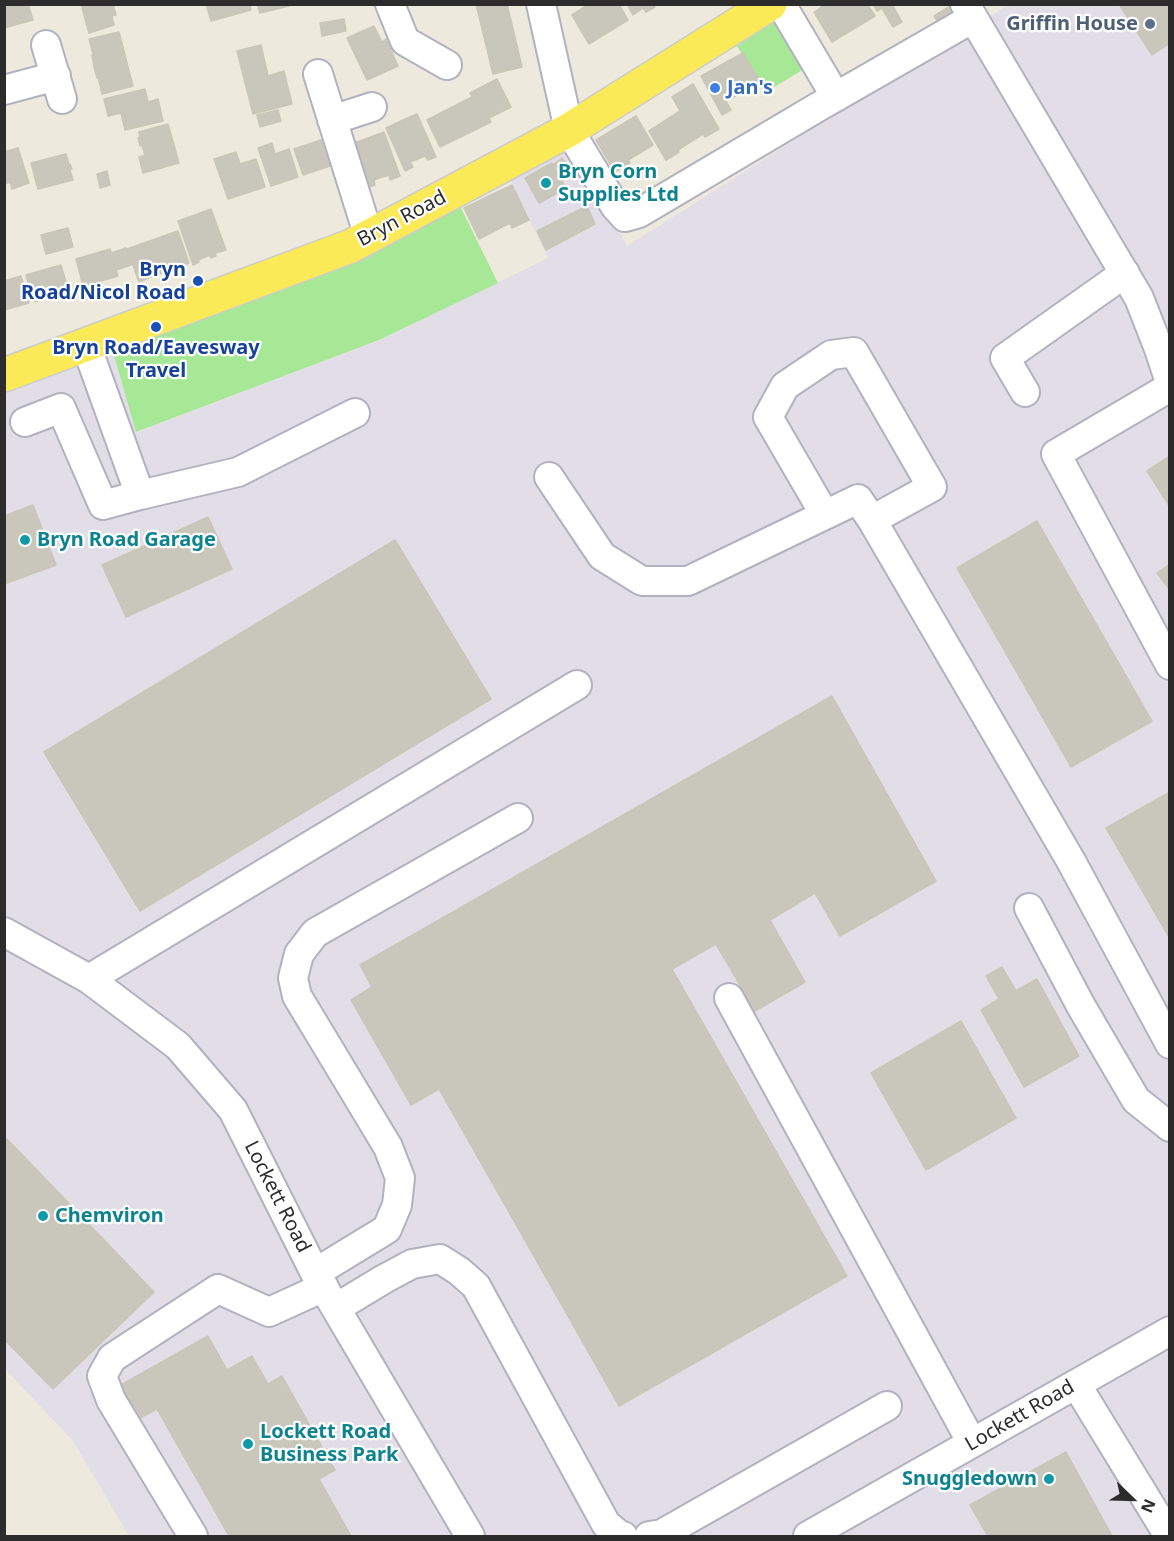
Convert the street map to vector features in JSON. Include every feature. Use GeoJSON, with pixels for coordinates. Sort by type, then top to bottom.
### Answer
{"type":"FeatureCollection","features":[{"type":"Feature","properties":{"kind":"main road","name":"Bryn Road"},"geometry":{"type":"LineString","coordinates":[[4,375],[351,246],[569,130],[770,4]]}},
{"type":"Feature","properties":{"kind":"street"},"geometry":{"type":"LineString","coordinates":[[390,4],[405,41],[447,65]]}},
{"type":"Feature","properties":{"kind":"street"},"geometry":{"type":"LineString","coordinates":[[541,4],[569,130],[615,206],[625,217],[639,213],[836,97],[969,11],[1125,273],[1164,346],[1170,384],[1056,454],[1167,655]]}},
{"type":"Feature","properties":{"kind":"street"},"geometry":{"type":"LineString","coordinates":[[781,4],[836,97]]}},
{"type":"Feature","properties":{"kind":"street"},"geometry":{"type":"LineString","coordinates":[[4,90],[59,87],[46,45]]}},
{"type":"Feature","properties":{"kind":"street"},"geometry":{"type":"LineString","coordinates":[[318,74],[369,237]]}},
{"type":"Feature","properties":{"kind":"street"},"geometry":{"type":"LineString","coordinates":[[332,120],[372,107]]}},
{"type":"Feature","properties":{"kind":"street"},"geometry":{"type":"LineString","coordinates":[[1025,392],[1005,358],[1125,273]]}},
{"type":"Feature","properties":{"kind":"street"},"geometry":{"type":"LineString","coordinates":[[86,345],[140,495]]}},
{"type":"Feature","properties":{"kind":"street"},"geometry":{"type":"LineString","coordinates":[[825,515],[768,417],[785,386],[831,355],[854,352],[932,487],[872,520]]}},
{"type":"Feature","properties":{"kind":"street"},"geometry":{"type":"LineString","coordinates":[[25,422],[61,408],[103,505],[238,472],[355,413]]}},
{"type":"Feature","properties":{"kind":"street"},"geometry":{"type":"LineString","coordinates":[[549,477],[602,556],[642,581],[688,580],[858,499],[1071,861],[1170,1044]]}},
{"type":"Feature","properties":{"kind":"street"},"geometry":{"type":"LineString","coordinates":[[89,979],[577,686]]}},
{"type":"Feature","properties":{"kind":"street"},"geometry":{"type":"LineString","coordinates":[[325,1289],[387,1229],[397,1205],[400,1178],[388,1147],[297,996],[293,978],[299,954],[315,933],[518,818]]}},
{"type":"Feature","properties":{"kind":"street"},"geometry":{"type":"LineString","coordinates":[[1029,908],[1136,1100],[1170,1126]]}},
{"type":"Feature","properties":{"kind":"street","name":"Lockett Road"},"geometry":{"type":"LineString","coordinates":[[4,932],[89,979],[178,1046],[233,1110],[325,1289],[470,1536]]}},
{"type":"Feature","properties":{"kind":"street"},"geometry":{"type":"LineString","coordinates":[[729,998],[972,1443]]}},
{"type":"Feature","properties":{"kind":"street"},"geometry":{"type":"LineString","coordinates":[[193,1536],[111,1400],[102,1376],[112,1358],[218,1289],[269,1312],[325,1289],[384,1280],[412,1264],[440,1259],[459,1271],[476,1286],[606,1524],[622,1536]]}},
{"type":"Feature","properties":{"kind":"street","name":"Lockett Road"},"geometry":{"type":"LineString","coordinates":[[808,1536],[1170,1331]]}},
{"type":"Feature","properties":{"kind":"street"},"geometry":{"type":"LineString","coordinates":[[1076,1384],[1169,1536]]}},
{"type":"Feature","properties":{"kind":"street"},"geometry":{"type":"LineString","coordinates":[[649,1536],[662,1534],[886,1406]]}},
{"type":"Feature","properties":{"kind":"shaded area"},"geometry":{"type":"Polygon","coordinates":[[[1008,5],[1169,5],[1169,1536],[129,1536],[73,1441],[5,1369],[5,383],[114,355],[137,432],[382,339],[548,258],[510,179],[570,145],[627,246],[1008,5]]]}},
{"type":"Feature","properties":{"kind":"green space"},"geometry":{"type":"Polygon","coordinates":[[[779,19],[809,66],[766,92],[737,46],[779,19]]]}},
{"type":"Feature","properties":{"kind":"green space"},"geometry":{"type":"Polygon","coordinates":[[[457,200],[498,283],[379,340],[136,432],[111,345],[457,200]]]}},
{"type":"Feature","properties":{"kind":"building"},"geometry":{"type":"Polygon","coordinates":[[[4,4],[28,4],[33,20],[4,28],[4,4]]]}},
{"type":"Feature","properties":{"kind":"building"},"geometry":{"type":"Polygon","coordinates":[[[81,4],[113,4],[116,15],[112,16],[114,25],[89,33],[81,4]]]}},
{"type":"Feature","properties":{"kind":"building"},"geometry":{"type":"Polygon","coordinates":[[[206,4],[250,4],[251,10],[211,21],[206,4]]]}},
{"type":"Feature","properties":{"kind":"building"},"geometry":{"type":"Polygon","coordinates":[[[257,4],[289,4],[289,6],[260,13],[257,4]]]}},
{"type":"Feature","properties":{"kind":"building"},"geometry":{"type":"Polygon","coordinates":[[[476,4],[507,4],[522,67],[493,74],[476,4]]]}},
{"type":"Feature","properties":{"kind":"building"},"geometry":{"type":"Polygon","coordinates":[[[589,4],[619,4],[628,20],[589,44],[572,15],[589,4]]]}},
{"type":"Feature","properties":{"kind":"building"},"geometry":{"type":"Polygon","coordinates":[[[627,4],[653,4],[655,7],[646,12],[643,8],[633,15],[627,4]]]}},
{"type":"Feature","properties":{"kind":"building"},"geometry":{"type":"Polygon","coordinates":[[[826,4],[867,4],[875,16],[832,42],[814,12],[826,4]]]}},
{"type":"Feature","properties":{"kind":"building"},"geometry":{"type":"Polygon","coordinates":[[[873,4],[892,4],[902,22],[893,27],[882,8],[877,11],[873,4]]]}},
{"type":"Feature","properties":{"kind":"building"},"geometry":{"type":"Polygon","coordinates":[[[954,4],[963,11],[940,25],[934,16],[954,4]]]}},
{"type":"Feature","properties":{"kind":"building","name":"Griffin House"},"geometry":{"type":"Polygon","coordinates":[[[1119,4],[1170,4],[1170,43],[1152,55],[1119,4]]]}},
{"type":"Feature","properties":{"kind":"building"},"geometry":{"type":"Polygon","coordinates":[[[344,19],[346,31],[322,36],[320,23],[344,19]]]}},
{"type":"Feature","properties":{"kind":"building"},"geometry":{"type":"Polygon","coordinates":[[[374,26],[382,42],[386,39],[398,66],[367,80],[347,38],[374,26]]]}},
{"type":"Feature","properties":{"kind":"building"},"geometry":{"type":"Polygon","coordinates":[[[119,32],[126,59],[94,67],[89,39],[119,32]]]}},
{"type":"Feature","properties":{"kind":"building"},"geometry":{"type":"Polygon","coordinates":[[[261,45],[268,76],[284,71],[292,104],[253,114],[237,51],[261,45]]]}},
{"type":"Feature","properties":{"kind":"building"},"geometry":{"type":"Polygon","coordinates":[[[743,53],[760,81],[729,100],[712,70],[743,53]]]}},
{"type":"Feature","properties":{"kind":"building"},"geometry":{"type":"Polygon","coordinates":[[[126,59],[133,86],[102,94],[94,67],[126,59]]]}},
{"type":"Feature","properties":{"kind":"building","name":"Jan's"},"geometry":{"type":"Polygon","coordinates":[[[712,70],[729,100],[726,101],[731,110],[722,115],[701,76],[712,70]]]}},
{"type":"Feature","properties":{"kind":"building"},"geometry":{"type":"Polygon","coordinates":[[[497,79],[511,107],[489,118],[491,122],[440,147],[427,120],[472,97],[470,93],[497,79]]]}},
{"type":"Feature","properties":{"kind":"building"},"geometry":{"type":"Polygon","coordinates":[[[693,84],[719,129],[705,137],[703,134],[666,160],[649,131],[680,111],[672,97],[693,84]]]}},
{"type":"Feature","properties":{"kind":"building"},"geometry":{"type":"Polygon","coordinates":[[[145,89],[148,102],[158,99],[163,121],[125,130],[121,113],[108,116],[104,99],[145,89]]]}},
{"type":"Feature","properties":{"kind":"building"},"geometry":{"type":"Polygon","coordinates":[[[278,110],[281,121],[260,127],[257,115],[278,110]]]}},
{"type":"Feature","properties":{"kind":"building"},"geometry":{"type":"Polygon","coordinates":[[[417,114],[436,157],[428,160],[425,156],[418,159],[401,121],[417,114]]]}},
{"type":"Feature","properties":{"kind":"building"},"geometry":{"type":"Polygon","coordinates":[[[636,116],[653,145],[628,160],[630,163],[615,172],[596,140],[636,116]]]}},
{"type":"Feature","properties":{"kind":"building"},"geometry":{"type":"Polygon","coordinates":[[[401,121],[418,159],[410,162],[413,167],[405,171],[386,128],[401,121]]]}},
{"type":"Feature","properties":{"kind":"building"},"geometry":{"type":"Polygon","coordinates":[[[168,124],[179,163],[143,173],[139,157],[145,155],[142,145],[140,146],[139,132],[168,124]]]}},
{"type":"Feature","properties":{"kind":"building"},"geometry":{"type":"Polygon","coordinates":[[[384,132],[400,176],[390,180],[389,175],[382,177],[368,138],[384,132]]]}},
{"type":"Feature","properties":{"kind":"building"},"geometry":{"type":"Polygon","coordinates":[[[368,138],[382,177],[374,180],[375,185],[367,188],[351,144],[368,138]]]}},
{"type":"Feature","properties":{"kind":"building"},"geometry":{"type":"Polygon","coordinates":[[[321,140],[330,166],[303,175],[294,149],[321,140]]]}},
{"type":"Feature","properties":{"kind":"building"},"geometry":{"type":"Polygon","coordinates":[[[272,143],[275,154],[289,149],[298,177],[271,186],[258,148],[272,143]]]}},
{"type":"Feature","properties":{"kind":"building"},"geometry":{"type":"Polygon","coordinates":[[[18,148],[29,183],[12,189],[10,182],[4,184],[4,152],[18,148]]]}},
{"type":"Feature","properties":{"kind":"building"},"geometry":{"type":"Polygon","coordinates":[[[236,152],[240,164],[256,159],[265,187],[228,199],[214,159],[236,152]]]}},
{"type":"Feature","properties":{"kind":"building"},"geometry":{"type":"Polygon","coordinates":[[[66,154],[72,169],[70,170],[73,180],[38,189],[31,163],[66,154]]]}},
{"type":"Feature","properties":{"kind":"building"},"geometry":{"type":"Polygon","coordinates":[[[562,158],[569,168],[561,173],[554,164],[562,158]]]}},
{"type":"Feature","properties":{"kind":"building","name":"Bryn Corn Supplies Ltd"},"geometry":{"type":"Polygon","coordinates":[[[552,163],[566,188],[539,203],[525,178],[552,163]]]}},
{"type":"Feature","properties":{"kind":"building"},"geometry":{"type":"Polygon","coordinates":[[[107,171],[110,185],[100,188],[97,174],[107,171]]]}},
{"type":"Feature","properties":{"kind":"building"},"geometry":{"type":"Polygon","coordinates":[[[512,185],[529,220],[512,228],[510,223],[479,239],[464,208],[512,185]]]}},
{"type":"Feature","properties":{"kind":"building"},"geometry":{"type":"Polygon","coordinates":[[[587,206],[595,224],[546,250],[537,231],[587,206]]]}},
{"type":"Feature","properties":{"kind":"building"},"geometry":{"type":"Polygon","coordinates":[[[211,209],[226,250],[215,253],[216,256],[211,258],[195,215],[211,209]]]}},
{"type":"Feature","properties":{"kind":"building"},"geometry":{"type":"Polygon","coordinates":[[[195,215],[210,255],[193,265],[178,221],[195,215]]]}},
{"type":"Feature","properties":{"kind":"building"},"geometry":{"type":"Polygon","coordinates":[[[68,228],[73,247],[65,249],[60,230],[68,228]]]}},
{"type":"Feature","properties":{"kind":"building"},"geometry":{"type":"Polygon","coordinates":[[[60,230],[65,249],[46,254],[41,235],[60,230]]]}},
{"type":"Feature","properties":{"kind":"building"},"geometry":{"type":"Polygon","coordinates":[[[178,231],[189,263],[173,269],[161,237],[178,231]]]}},
{"type":"Feature","properties":{"kind":"building"},"geometry":{"type":"Polygon","coordinates":[[[161,237],[173,269],[156,275],[144,243],[161,237]]]}},
{"type":"Feature","properties":{"kind":"building"},"geometry":{"type":"Polygon","coordinates":[[[144,243],[156,275],[139,282],[127,249],[144,243]]]}},
{"type":"Feature","properties":{"kind":"building"},"geometry":{"type":"Polygon","coordinates":[[[126,248],[131,265],[116,270],[111,253],[126,248]]]}},
{"type":"Feature","properties":{"kind":"building"},"geometry":{"type":"Polygon","coordinates":[[[110,249],[118,276],[83,286],[76,259],[110,249]]]}},
{"type":"Feature","properties":{"kind":"building"},"geometry":{"type":"Polygon","coordinates":[[[61,265],[69,292],[34,302],[26,275],[61,265]]]}},
{"type":"Feature","properties":{"kind":"building"},"geometry":{"type":"Polygon","coordinates":[[[21,276],[29,303],[4,310],[4,281],[21,276]]]}},
{"type":"Feature","properties":{"kind":"building"},"geometry":{"type":"Polygon","coordinates":[[[1170,456],[1170,507],[1147,471],[1170,456]]]}},
{"type":"Feature","properties":{"kind":"building","name":"Bryn Road Garage"},"geometry":{"type":"Polygon","coordinates":[[[33,505],[56,565],[4,584],[4,516],[33,505]]]}},
{"type":"Feature","properties":{"kind":"building"},"geometry":{"type":"Polygon","coordinates":[[[208,517],[232,569],[126,617],[102,565],[208,517]]]}},
{"type":"Feature","properties":{"kind":"building"},"geometry":{"type":"Polygon","coordinates":[[[1037,521],[1152,721],[1071,767],[957,568],[1037,521]]]}},
{"type":"Feature","properties":{"kind":"building"},"geometry":{"type":"Polygon","coordinates":[[[395,540],[491,699],[140,911],[44,752],[395,540]]]}},
{"type":"Feature","properties":{"kind":"building"},"geometry":{"type":"Polygon","coordinates":[[[1170,564],[1170,590],[1157,573],[1170,564]]]}},
{"type":"Feature","properties":{"kind":"building"},"geometry":{"type":"Polygon","coordinates":[[[832,696],[936,881],[840,936],[815,893],[770,920],[805,982],[755,1011],[716,944],[672,969],[847,1276],[619,1406],[439,1089],[411,1105],[351,1000],[372,987],[360,965],[832,696]]]}},
{"type":"Feature","properties":{"kind":"building"},"geometry":{"type":"Polygon","coordinates":[[[1170,792],[1170,939],[1106,828],[1170,792]]]}},
{"type":"Feature","properties":{"kind":"building"},"geometry":{"type":"Polygon","coordinates":[[[1002,967],[1016,991],[1037,979],[1079,1056],[1024,1087],[981,1010],[999,999],[986,976],[1002,967]]]}},
{"type":"Feature","properties":{"kind":"building"},"geometry":{"type":"Polygon","coordinates":[[[961,1021],[1016,1118],[926,1170],[871,1073],[961,1021]]]}},
{"type":"Feature","properties":{"kind":"building","name":"Chemviron"},"geometry":{"type":"Polygon","coordinates":[[[7,1139],[154,1292],[53,1389],[4,1339],[4,1140],[7,1139]]]}},
{"type":"Feature","properties":{"kind":"building","name":"Lockett Road Business Park"},"geometry":{"type":"Polygon","coordinates":[[[208,1336],[227,1370],[252,1356],[268,1384],[282,1376],[335,1470],[319,1479],[351,1536],[229,1536],[157,1409],[140,1418],[121,1385],[208,1336]]]}},
{"type":"Feature","properties":{"kind":"building","name":"Snuggledown"},"geometry":{"type":"Polygon","coordinates":[[[1066,1452],[1112,1536],[988,1536],[970,1505],[1066,1452]]]}},
{"type":"Feature","properties":{"kind":"place","name":"Griffin House"},"geometry":{"type":"Point","coordinates":[1150,24]}},
{"type":"Feature","properties":{"kind":"place","name":"Jan's"},"geometry":{"type":"Point","coordinates":[715,88]}},
{"type":"Feature","properties":{"kind":"place","name":"Bryn Corn Supplies Ltd"},"geometry":{"type":"Point","coordinates":[546,183]}},
{"type":"Feature","properties":{"kind":"place","name":"Bryn Road/Nicol Road"},"geometry":{"type":"Point","coordinates":[198,281]}},
{"type":"Feature","properties":{"kind":"place","name":"Bryn Road/Eavesway Travel"},"geometry":{"type":"Point","coordinates":[156,327]}},
{"type":"Feature","properties":{"kind":"place","name":"Bryn Road Garage"},"geometry":{"type":"Point","coordinates":[25,540]}},
{"type":"Feature","properties":{"kind":"place","name":"Chemviron"},"geometry":{"type":"Point","coordinates":[43,1216]}},
{"type":"Feature","properties":{"kind":"place","name":"Lockett Road Business Park"},"geometry":{"type":"Point","coordinates":[248,1444]}},
{"type":"Feature","properties":{"kind":"place","name":"Snuggledown"},"geometry":{"type":"Point","coordinates":[1049,1479]}}]}
